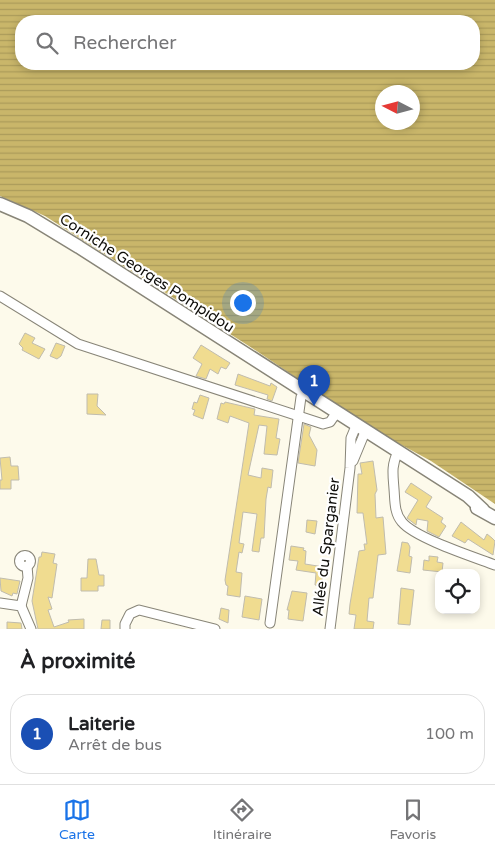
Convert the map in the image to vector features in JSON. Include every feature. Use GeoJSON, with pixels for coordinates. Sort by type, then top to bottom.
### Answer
{"type":"FeatureCollection","features":[{"type":"Feature","properties":{"kind":"main road","name":"Corniche Georges Pompidou"},"geometry":{"type":"LineString","coordinates":[[0,204],[28,216],[79,247],[275,374],[396,456],[468,496],[482,510],[495,518]]}},
{"type":"Feature","properties":{"kind":"main road","name":"Corniche Georges Pompidou"},"geometry":{"type":"LineString","coordinates":[[275,374],[301,397],[335,416]]}},
{"type":"Feature","properties":{"kind":"street"},"geometry":{"type":"LineString","coordinates":[[0,296],[78,344],[323,424],[335,416]]}},
{"type":"Feature","properties":{"kind":"street"},"geometry":{"type":"LineString","coordinates":[[270,623],[301,397]]}},
{"type":"Feature","properties":{"kind":"street","name":"Allée du Sparganier"},"geometry":{"type":"LineString","coordinates":[[330,629],[350,468],[359,432]]}},
{"type":"Feature","properties":{"kind":"street"},"geometry":{"type":"LineString","coordinates":[[396,456],[392,462],[395,509],[402,522],[411,529],[452,550],[495,565]]}},
{"type":"Feature","properties":{"kind":"street"},"geometry":{"type":"LineString","coordinates":[[27,566],[28,578],[21,606],[31,629]]}},
{"type":"Feature","properties":{"kind":"street"},"geometry":{"type":"LineString","coordinates":[[0,603],[21,606]]}},
{"type":"Feature","properties":{"kind":"street"},"geometry":{"type":"LineString","coordinates":[[125,629],[125,624],[130,614],[139,610],[215,629]]}},
{"type":"Feature","properties":{"kind":"shaded area"},"geometry":{"type":"Polygon","coordinates":[[[0,0],[495,0],[495,504],[431,461],[376,431],[252,348],[45,216],[0,196],[0,0]]]}},
{"type":"Feature","properties":{"kind":"building"},"geometry":{"type":"Polygon","coordinates":[[[25,333],[35,338],[32,343],[45,349],[39,359],[22,350],[23,348],[19,344],[25,333]]]}},
{"type":"Feature","properties":{"kind":"building"},"geometry":{"type":"Polygon","coordinates":[[[56,343],[65,346],[61,356],[57,359],[50,356],[56,343]]]}},
{"type":"Feature","properties":{"kind":"building"},"geometry":{"type":"Polygon","coordinates":[[[201,345],[230,363],[226,369],[221,367],[218,374],[210,369],[206,379],[196,376],[202,364],[193,358],[201,345]]]}},
{"type":"Feature","properties":{"kind":"building"},"geometry":{"type":"Polygon","coordinates":[[[238,374],[270,386],[271,383],[277,387],[272,401],[267,399],[268,395],[235,385],[238,374]]]}},
{"type":"Feature","properties":{"kind":"building"},"geometry":{"type":"Polygon","coordinates":[[[87,394],[98,394],[97,406],[106,415],[87,414],[87,394]]]}},
{"type":"Feature","properties":{"kind":"building"},"geometry":{"type":"Polygon","coordinates":[[[200,395],[209,398],[203,419],[193,415],[195,410],[192,409],[194,402],[197,403],[200,395]]]}},
{"type":"Feature","properties":{"kind":"building"},"geometry":{"type":"Polygon","coordinates":[[[225,402],[255,409],[254,415],[279,419],[276,438],[280,439],[277,455],[264,454],[267,426],[259,425],[248,475],[261,478],[262,468],[273,470],[271,488],[268,487],[266,499],[264,538],[261,538],[259,552],[252,551],[257,514],[243,512],[239,543],[244,544],[242,553],[239,552],[236,572],[242,573],[240,597],[227,595],[228,586],[225,580],[249,423],[230,416],[228,423],[217,419],[221,403],[224,404],[225,402]]]}},
{"type":"Feature","properties":{"kind":"building"},"geometry":{"type":"Polygon","coordinates":[[[304,424],[311,427],[309,435],[317,450],[315,466],[298,463],[304,424]]]}},
{"type":"Feature","properties":{"kind":"building"},"geometry":{"type":"Polygon","coordinates":[[[10,457],[11,466],[18,466],[19,480],[11,480],[11,489],[0,489],[0,480],[2,480],[0,458],[10,457]]]}},
{"type":"Feature","properties":{"kind":"building"},"geometry":{"type":"Polygon","coordinates":[[[373,461],[377,490],[375,494],[376,518],[383,517],[386,554],[378,555],[373,598],[369,598],[367,621],[374,622],[373,629],[354,629],[356,615],[349,614],[350,604],[359,551],[365,550],[364,544],[367,544],[363,513],[357,513],[358,474],[362,474],[360,463],[373,461]]]}},
{"type":"Feature","properties":{"kind":"building"},"geometry":{"type":"Polygon","coordinates":[[[411,483],[432,497],[426,507],[443,518],[441,522],[446,526],[439,537],[427,531],[428,521],[417,519],[416,525],[407,518],[418,500],[405,492],[411,483]]]}},
{"type":"Feature","properties":{"kind":"building"},"geometry":{"type":"Polygon","coordinates":[[[307,520],[317,521],[315,534],[306,532],[307,520]]]}},
{"type":"Feature","properties":{"kind":"building"},"geometry":{"type":"Polygon","coordinates":[[[461,522],[484,540],[487,534],[495,541],[493,555],[468,539],[465,543],[452,536],[461,522]]]}},
{"type":"Feature","properties":{"kind":"building"},"geometry":{"type":"Polygon","coordinates":[[[402,542],[408,543],[410,547],[409,556],[412,557],[410,573],[397,571],[402,542]]]}},
{"type":"Feature","properties":{"kind":"building"},"geometry":{"type":"Polygon","coordinates":[[[291,546],[304,548],[303,550],[306,551],[305,564],[324,567],[321,586],[315,585],[316,573],[296,570],[298,561],[289,560],[291,546]]]}},
{"type":"Feature","properties":{"kind":"building"},"geometry":{"type":"Polygon","coordinates":[[[42,552],[55,554],[53,563],[57,564],[52,598],[48,597],[52,609],[48,610],[54,627],[69,622],[68,620],[84,619],[84,629],[38,629],[32,601],[39,557],[41,557],[42,552]]]}},
{"type":"Feature","properties":{"kind":"building"},"geometry":{"type":"Polygon","coordinates":[[[429,556],[438,557],[437,562],[443,563],[442,569],[435,569],[435,571],[423,570],[424,560],[429,561],[429,556]]]}},
{"type":"Feature","properties":{"kind":"building"},"geometry":{"type":"Polygon","coordinates":[[[88,559],[96,559],[99,575],[104,575],[104,586],[98,586],[98,591],[81,591],[81,578],[87,578],[88,559]]]}},
{"type":"Feature","properties":{"kind":"building"},"geometry":{"type":"Polygon","coordinates":[[[0,578],[20,581],[17,594],[13,593],[12,596],[1,591],[0,578]]]}},
{"type":"Feature","properties":{"kind":"building"},"geometry":{"type":"Polygon","coordinates":[[[401,588],[414,590],[410,625],[398,624],[401,588]]]}},
{"type":"Feature","properties":{"kind":"building"},"geometry":{"type":"Polygon","coordinates":[[[292,591],[307,593],[303,621],[288,619],[289,610],[287,610],[292,591]]]}},
{"type":"Feature","properties":{"kind":"building"},"geometry":{"type":"Polygon","coordinates":[[[245,596],[262,599],[259,620],[242,617],[245,596]]]}},
{"type":"Feature","properties":{"kind":"building"},"geometry":{"type":"Polygon","coordinates":[[[221,608],[229,610],[228,623],[219,619],[221,608]]]}},
{"type":"Feature","properties":{"kind":"building"},"geometry":{"type":"Polygon","coordinates":[[[102,620],[110,620],[110,629],[101,629],[102,620]]]}},
{"type":"Feature","properties":{"kind":"building"},"geometry":{"type":"Polygon","coordinates":[[[7,622],[21,623],[22,629],[7,629],[7,622]]]}},
{"type":"Feature","properties":{"kind":"place","name":"Laiterie"},"geometry":{"type":"Point","coordinates":[314,406]}}]}
